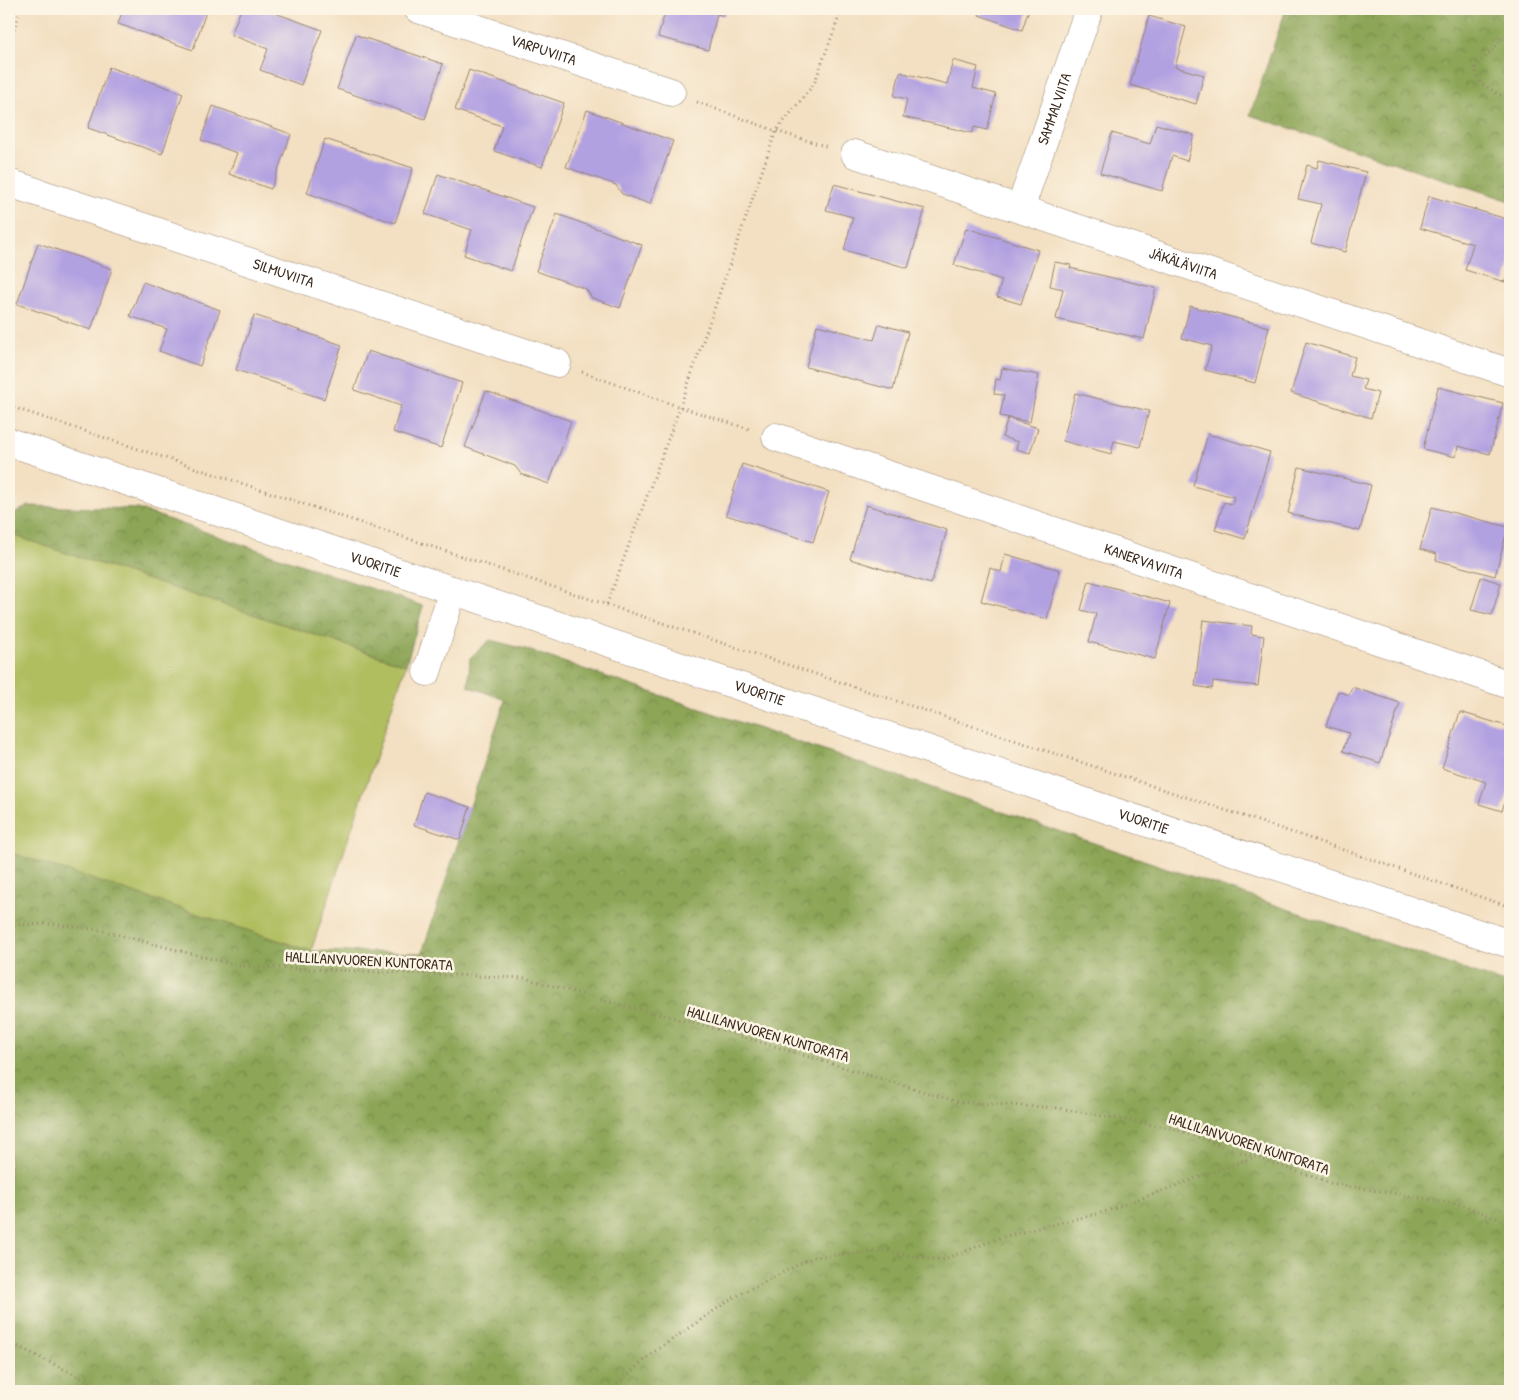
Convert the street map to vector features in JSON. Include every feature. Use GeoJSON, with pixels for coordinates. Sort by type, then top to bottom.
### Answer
{"type":"FeatureCollection","features":[{"type":"Feature","properties":{"kind":"street","name":"VARPUVIITA"},"geometry":{"type":"LineString","coordinates":[[418,9],[670,92]]}},
{"type":"Feature","properties":{"kind":"street","name":"SAMMALVIITA"},"geometry":{"type":"LineString","coordinates":[[1020,209],[1088,9]]}},
{"type":"Feature","properties":{"kind":"street","name":"JÄKÄLÄVIITA"},"geometry":{"type":"LineString","coordinates":[[856,154],[1510,373]]}},
{"type":"Feature","properties":{"kind":"street","name":"SILMUVIITA"},"geometry":{"type":"LineString","coordinates":[[9,182],[557,363]]}},
{"type":"Feature","properties":{"kind":"street","name":"KANERVAVIITA"},"geometry":{"type":"LineString","coordinates":[[776,437],[1510,685]]}},
{"type":"Feature","properties":{"kind":"street","name":"VUORITIE"},"geometry":{"type":"LineString","coordinates":[[9,442],[1510,944]]}},
{"type":"Feature","properties":{"kind":"street"},"geometry":{"type":"LineString","coordinates":[[427,672],[453,590]]}},
{"type":"Feature","properties":{"kind":"path"},"geometry":{"type":"LineString","coordinates":[[9,44],[21,9]]}},
{"type":"Feature","properties":{"kind":"path"},"geometry":{"type":"LineString","coordinates":[[607,604],[680,407],[776,132],[814,84],[842,9]]}},
{"type":"Feature","properties":{"kind":"path"},"geometry":{"type":"LineString","coordinates":[[1510,31],[1475,68],[1480,83],[1500,94],[1510,97]]}},
{"type":"Feature","properties":{"kind":"path"},"geometry":{"type":"LineString","coordinates":[[670,92],[776,132],[856,154]]}},
{"type":"Feature","properties":{"kind":"path"},"geometry":{"type":"LineString","coordinates":[[557,363],[680,407],[776,437]]}},
{"type":"Feature","properties":{"kind":"path"},"geometry":{"type":"LineString","coordinates":[[9,406],[1297,834],[1510,907]]}},
{"type":"Feature","properties":{"kind":"path","name":"HALLILANVUOREN KUNTORATA"},"geometry":{"type":"LineString","coordinates":[[9,924],[54,924],[100,930],[240,966],[524,978],[714,1028],[958,1102],[1057,1108],[1171,1128],[1331,1182],[1463,1205],[1510,1224]]}},
{"type":"Feature","properties":{"kind":"path"},"geometry":{"type":"LineString","coordinates":[[423,953],[425,975]]}},
{"type":"Feature","properties":{"kind":"path"},"geometry":{"type":"LineString","coordinates":[[610,1391],[651,1354],[731,1299],[813,1257],[882,1251],[942,1260],[1002,1237],[1104,1212],[1254,1156]]}},
{"type":"Feature","properties":{"kind":"path"},"geometry":{"type":"LineString","coordinates":[[9,1342],[108,1391]]}},
{"type":"Feature","properties":{"kind":"green space"},"geometry":{"type":"Polygon","coordinates":[[[1286,9],[1510,9],[1510,201],[1250,115],[1286,9]]]}},
{"type":"Feature","properties":{"kind":"green space"},"geometry":{"type":"Polygon","coordinates":[[[28,506],[138,509],[423,606],[406,665],[9,534],[9,516],[28,506]]]}},
{"type":"Feature","properties":{"kind":"green space"},"geometry":{"type":"Polygon","coordinates":[[[9,534],[406,665],[311,951],[9,852],[9,534]]]}},
{"type":"Feature","properties":{"kind":"green space"},"geometry":{"type":"Polygon","coordinates":[[[490,640],[522,648],[1510,985],[1510,1391],[9,1391],[9,851],[311,951],[422,953],[505,700],[468,686],[470,658],[490,640]]]}},
{"type":"Feature","properties":{"kind":"building"},"geometry":{"type":"Polygon","coordinates":[[[123,9],[207,9],[193,50],[118,24],[123,9]]]}},
{"type":"Feature","properties":{"kind":"building"},"geometry":{"type":"Polygon","coordinates":[[[241,9],[264,9],[322,30],[301,85],[260,70],[268,49],[231,35],[241,9]]]}},
{"type":"Feature","properties":{"kind":"building"},"geometry":{"type":"Polygon","coordinates":[[[666,9],[726,9],[724,16],[717,14],[708,50],[658,37],[666,9]]]}},
{"type":"Feature","properties":{"kind":"building"},"geometry":{"type":"Polygon","coordinates":[[[981,9],[1029,9],[1022,30],[979,15],[981,9]]]}},
{"type":"Feature","properties":{"kind":"building"},"geometry":{"type":"Polygon","coordinates":[[[1149,16],[1186,27],[1175,67],[1204,75],[1196,104],[1130,85],[1149,16]]]}},
{"type":"Feature","properties":{"kind":"building"},"geometry":{"type":"Polygon","coordinates":[[[356,35],[443,64],[425,119],[337,89],[356,35]]]}},
{"type":"Feature","properties":{"kind":"building"},"geometry":{"type":"Polygon","coordinates":[[[953,60],[978,67],[973,88],[996,94],[987,130],[974,127],[972,133],[903,117],[907,99],[894,96],[900,72],[947,84],[953,60]]]}},
{"type":"Feature","properties":{"kind":"building"},"geometry":{"type":"Polygon","coordinates":[[[109,67],[183,93],[162,154],[88,128],[109,67]]]}},
{"type":"Feature","properties":{"kind":"building"},"geometry":{"type":"Polygon","coordinates":[[[469,70],[564,103],[542,167],[494,151],[502,126],[455,110],[469,70]]]}},
{"type":"Feature","properties":{"kind":"building"},"geometry":{"type":"Polygon","coordinates":[[[213,106],[291,134],[271,189],[229,174],[237,153],[201,140],[213,106]]]}},
{"type":"Feature","properties":{"kind":"building"},"geometry":{"type":"Polygon","coordinates":[[[587,110],[673,141],[650,204],[622,194],[616,185],[566,167],[587,110]]]}},
{"type":"Feature","properties":{"kind":"building"},"geometry":{"type":"Polygon","coordinates":[[[1156,124],[1194,135],[1187,161],[1172,156],[1162,191],[1100,173],[1112,133],[1150,144],[1156,124]]]}},
{"type":"Feature","properties":{"kind":"building"},"geometry":{"type":"Polygon","coordinates":[[[325,139],[413,168],[395,223],[307,193],[325,139]]]}},
{"type":"Feature","properties":{"kind":"building"},"geometry":{"type":"Polygon","coordinates":[[[1319,160],[1366,172],[1345,252],[1311,243],[1321,204],[1298,199],[1307,165],[1317,168],[1319,160]]]}},
{"type":"Feature","properties":{"kind":"building"},"geometry":{"type":"Polygon","coordinates":[[[438,174],[533,207],[511,271],[464,255],[472,230],[425,214],[438,174]]]}},
{"type":"Feature","properties":{"kind":"building"},"geometry":{"type":"Polygon","coordinates":[[[834,184],[925,209],[908,268],[844,250],[853,217],[826,210],[834,184]]]}},
{"type":"Feature","properties":{"kind":"building"},"geometry":{"type":"Polygon","coordinates":[[[1429,196],[1510,220],[1510,264],[1505,282],[1465,270],[1473,244],[1420,228],[1429,196]]]}},
{"type":"Feature","properties":{"kind":"building"},"geometry":{"type":"Polygon","coordinates":[[[557,214],[642,245],[620,308],[592,298],[586,289],[536,271],[557,214]]]}},
{"type":"Feature","properties":{"kind":"building"},"geometry":{"type":"Polygon","coordinates":[[[966,228],[1038,250],[1021,304],[997,297],[1002,280],[954,265],[966,228]]]}},
{"type":"Feature","properties":{"kind":"building"},"geometry":{"type":"Polygon","coordinates":[[[38,243],[112,269],[91,330],[17,304],[38,243]]]}},
{"type":"Feature","properties":{"kind":"building"},"geometry":{"type":"Polygon","coordinates":[[[1055,262],[1071,265],[1070,268],[1156,288],[1144,339],[1056,319],[1063,289],[1050,286],[1055,262]]]}},
{"type":"Feature","properties":{"kind":"building"},"geometry":{"type":"Polygon","coordinates":[[[143,282],[220,310],[200,366],[159,351],[167,329],[130,316],[143,282]]]}},
{"type":"Feature","properties":{"kind":"building"},"geometry":{"type":"Polygon","coordinates":[[[1190,306],[1269,327],[1255,383],[1205,370],[1212,346],[1182,338],[1190,306]]]}},
{"type":"Feature","properties":{"kind":"building"},"geometry":{"type":"Polygon","coordinates":[[[254,315],[342,345],[324,399],[236,370],[254,315]]]}},
{"type":"Feature","properties":{"kind":"building"},"geometry":{"type":"Polygon","coordinates":[[[879,324],[908,332],[893,390],[806,367],[817,325],[874,340],[879,324]]]}},
{"type":"Feature","properties":{"kind":"building"},"geometry":{"type":"Polygon","coordinates":[[[1306,342],[1355,357],[1350,376],[1366,380],[1363,389],[1378,393],[1371,418],[1291,393],[1306,342]]]}},
{"type":"Feature","properties":{"kind":"building"},"geometry":{"type":"Polygon","coordinates":[[[368,351],[462,383],[441,448],[393,432],[401,406],[354,390],[368,351]]]}},
{"type":"Feature","properties":{"kind":"building"},"geometry":{"type":"Polygon","coordinates":[[[1002,368],[1039,375],[1030,422],[1000,416],[1004,395],[994,394],[996,379],[1000,380],[1002,368]]]}},
{"type":"Feature","properties":{"kind":"building"},"geometry":{"type":"Polygon","coordinates":[[[1438,387],[1503,403],[1490,454],[1458,446],[1456,457],[1423,449],[1438,387]]]}},
{"type":"Feature","properties":{"kind":"building"},"geometry":{"type":"Polygon","coordinates":[[[486,391],[571,421],[549,484],[521,474],[515,466],[465,447],[486,391]]]}},
{"type":"Feature","properties":{"kind":"building"},"geometry":{"type":"Polygon","coordinates":[[[1075,393],[1149,411],[1140,447],[1114,441],[1111,454],[1063,441],[1075,393]]]}},
{"type":"Feature","properties":{"kind":"building"},"geometry":{"type":"Polygon","coordinates":[[[1008,418],[1038,428],[1030,453],[1016,449],[1018,442],[1002,437],[1008,418]]]}},
{"type":"Feature","properties":{"kind":"building"},"geometry":{"type":"Polygon","coordinates":[[[1208,434],[1270,452],[1245,539],[1215,530],[1224,502],[1232,504],[1234,497],[1193,486],[1208,434]]]}},
{"type":"Feature","properties":{"kind":"building"},"geometry":{"type":"Polygon","coordinates":[[[742,464],[829,492],[813,542],[726,515],[742,464]]]}},
{"type":"Feature","properties":{"kind":"building"},"geometry":{"type":"Polygon","coordinates":[[[1299,467],[1371,485],[1360,531],[1288,513],[1299,467]]]}},
{"type":"Feature","properties":{"kind":"building"},"geometry":{"type":"Polygon","coordinates":[[[866,505],[947,530],[931,584],[850,559],[866,505]]]}},
{"type":"Feature","properties":{"kind":"building"},"geometry":{"type":"Polygon","coordinates":[[[1432,507],[1508,527],[1495,576],[1436,560],[1437,554],[1420,549],[1432,507]]]}},
{"type":"Feature","properties":{"kind":"building"},"geometry":{"type":"Polygon","coordinates":[[[1005,554],[1060,570],[1047,619],[981,601],[990,568],[1001,572],[1005,554]]]}},
{"type":"Feature","properties":{"kind":"building"},"geometry":{"type":"Polygon","coordinates":[[[1481,577],[1501,583],[1492,615],[1471,610],[1481,577]]]}},
{"type":"Feature","properties":{"kind":"building"},"geometry":{"type":"Polygon","coordinates":[[[1089,581],[1170,603],[1155,659],[1089,642],[1096,614],[1081,610],[1089,581]]]}},
{"type":"Feature","properties":{"kind":"building"},"geometry":{"type":"Polygon","coordinates":[[[1203,620],[1252,626],[1251,634],[1264,636],[1258,686],[1213,681],[1212,689],[1195,686],[1203,620]]]}},
{"type":"Feature","properties":{"kind":"building"},"geometry":{"type":"Polygon","coordinates":[[[1352,687],[1400,703],[1380,763],[1343,751],[1349,733],[1326,726],[1338,691],[1349,695],[1352,687]]]}},
{"type":"Feature","properties":{"kind":"building"},"geometry":{"type":"Polygon","coordinates":[[[1460,712],[1510,727],[1510,786],[1502,811],[1479,804],[1486,782],[1442,768],[1460,712]]]}},
{"type":"Feature","properties":{"kind":"building"},"geometry":{"type":"Polygon","coordinates":[[[424,792],[470,807],[460,840],[414,825],[424,792]]]}}]}
